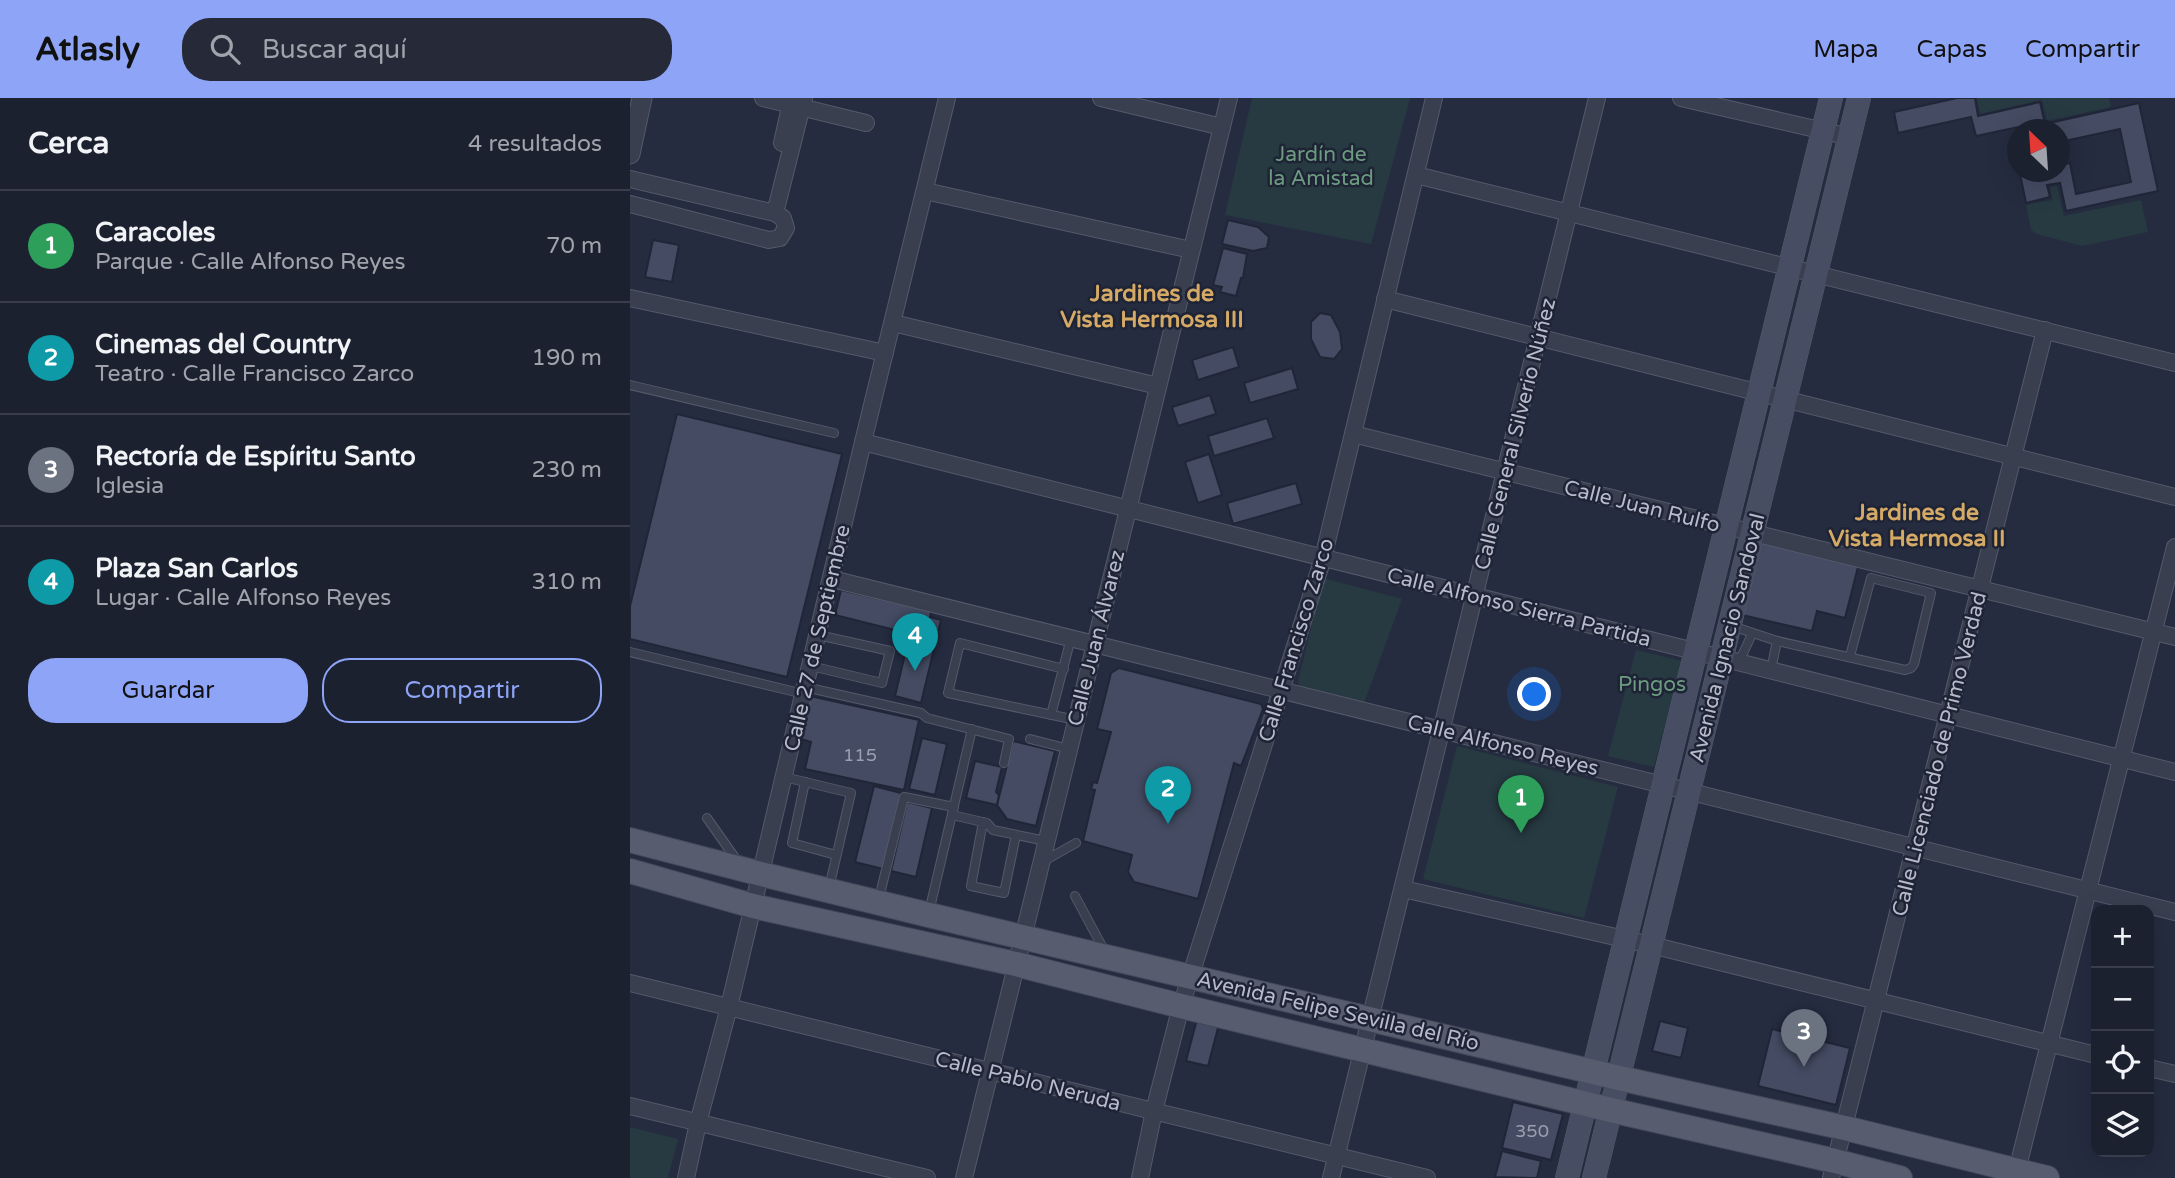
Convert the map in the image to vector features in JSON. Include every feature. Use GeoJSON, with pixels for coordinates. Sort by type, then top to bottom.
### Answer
{"type":"FeatureCollection","features":[{"type":"Feature","properties":{"kind":"main road","name":"Avenida Ignacio Sandoval"},"geometry":{"type":"LineString","coordinates":[[1567,1178],[1831,98]]}},
{"type":"Feature","properties":{"kind":"main road","name":"Avenida Ignacio Sandoval"},"geometry":{"type":"LineString","coordinates":[[1594,1178],[1689,792],[1730,660],[1730,626],[1859,98]]}},
{"type":"Feature","properties":{"kind":"main road","name":"Avenida Felipe Sevilla del Río"},"geometry":{"type":"LineString","coordinates":[[630,840],[878,903],[1619,1078],[1845,1128],[2015,1174],[2047,1178]]}},
{"type":"Feature","properties":{"kind":"main road","name":"Avenida Felipe Sevilla del Río"},"geometry":{"type":"LineString","coordinates":[[630,871],[753,906],[1016,964],[1586,1103],[1833,1169],[1900,1178]]}},
{"type":"Feature","properties":{"kind":"street"},"geometry":{"type":"LineString","coordinates":[[763,98],[797,102],[866,123]]}},
{"type":"Feature","properties":{"kind":"street","name":"Calle 27 de Septiembre"},"geometry":{"type":"LineString","coordinates":[[686,1178],[753,906],[752,872],[784,776],[947,98]]}},
{"type":"Feature","properties":{"kind":"street"},"geometry":{"type":"LineString","coordinates":[[1101,98],[1222,127]]}},
{"type":"Feature","properties":{"kind":"street","name":"Calle Juan Álvarez"},"geometry":{"type":"LineString","coordinates":[[964,1178],[1229,98]]}},
{"type":"Feature","properties":{"kind":"street","name":"Calle Francisco Zarco"},"geometry":{"type":"LineString","coordinates":[[1140,1178],[1181,1006],[1323,558],[1434,98]]}},
{"type":"Feature","properties":{"kind":"street","name":"Calle General Silverio Núñez"},"geometry":{"type":"LineString","coordinates":[[1331,1178],[1597,98]]}},
{"type":"Feature","properties":{"kind":"street"},"geometry":{"type":"LineString","coordinates":[[1681,98],[1850,137]]}},
{"type":"Feature","properties":{"kind":"street"},"geometry":{"type":"LineString","coordinates":[[771,211],[797,102]]}},
{"type":"Feature","properties":{"kind":"street"},"geometry":{"type":"LineString","coordinates":[[630,153],[637,109]]}},
{"type":"Feature","properties":{"kind":"street"},"geometry":{"type":"LineString","coordinates":[[1416,174],[2175,362]]}},
{"type":"Feature","properties":{"kind":"street"},"geometry":{"type":"LineString","coordinates":[[630,179],[771,211],[783,218],[785,231],[780,238],[769,240],[630,204]]}},
{"type":"Feature","properties":{"kind":"street"},"geometry":{"type":"LineString","coordinates":[[925,191],[1191,250]]}},
{"type":"Feature","properties":{"kind":"street"},"geometry":{"type":"LineString","coordinates":[[630,298],[884,353]]}},
{"type":"Feature","properties":{"kind":"street"},"geometry":{"type":"LineString","coordinates":[[1385,299],[2175,497]]}},
{"type":"Feature","properties":{"kind":"street"},"geometry":{"type":"LineString","coordinates":[[893,323],[1158,386]]}},
{"type":"Feature","properties":{"kind":"street","name":"Calle Licenciado de Primo Verdad"},"geometry":{"type":"LineString","coordinates":[[1833,1169],[2045,330]]}},
{"type":"Feature","properties":{"kind":"street","name":"Calle Juan Rulfo"},"geometry":{"type":"LineString","coordinates":[[1353,434],[2175,637]]}},
{"type":"Feature","properties":{"kind":"street","name":"Calle Alfonso Sierra Partida"},"geometry":{"type":"LineString","coordinates":[[863,442],[2175,772]]}},
{"type":"Feature","properties":{"kind":"street"},"geometry":{"type":"LineString","coordinates":[[2015,1174],[2175,547]]}},
{"type":"Feature","properties":{"kind":"street","name":"Calle Alfonso Reyes"},"geometry":{"type":"LineString","coordinates":[[832,579],[2175,912]]}},
{"type":"Feature","properties":{"kind":"street"},"geometry":{"type":"LineString","coordinates":[[1403,889],[1651,945],[2091,1054]]}},
{"type":"Feature","properties":{"kind":"street","name":"Calle Pablo Neruda"},"geometry":{"type":"LineString","coordinates":[[630,983],[1427,1178]]}},
{"type":"Feature","properties":{"kind":"street"},"geometry":{"type":"LineString","coordinates":[[2154,1069],[2175,1074]]}},
{"type":"Feature","properties":{"kind":"street"},"geometry":{"type":"LineString","coordinates":[[630,1106],[927,1178]]}},
{"type":"Feature","properties":{"kind":"lane"},"geometry":{"type":"LineString","coordinates":[[630,385],[834,433]]}},
{"type":"Feature","properties":{"kind":"lane"},"geometry":{"type":"LineString","coordinates":[[1730,626],[1752,634],[1905,670],[1914,664],[1931,593],[1871,578],[1850,656]]}},
{"type":"Feature","properties":{"kind":"lane"},"geometry":{"type":"LineString","coordinates":[[1730,660],[1752,634]]}},
{"type":"Feature","properties":{"kind":"lane"},"geometry":{"type":"LineString","coordinates":[[811,666],[882,682],[890,651],[818,635]]}},
{"type":"Feature","properties":{"kind":"lane"},"geometry":{"type":"LineString","coordinates":[[1052,715],[1071,638]]}},
{"type":"Feature","properties":{"kind":"lane"},"geometry":{"type":"LineString","coordinates":[[1771,670],[1777,640]]}},
{"type":"Feature","properties":{"kind":"lane"},"geometry":{"type":"LineString","coordinates":[[1065,669],[960,643],[948,693],[1076,720]]}},
{"type":"Feature","properties":{"kind":"lane"},"geometry":{"type":"LineString","coordinates":[[630,652],[805,691],[921,713],[927,718],[1009,739],[1004,763]]}},
{"type":"Feature","properties":{"kind":"lane"},"geometry":{"type":"LineString","coordinates":[[929,915],[972,729]]}},
{"type":"Feature","properties":{"kind":"lane"},"geometry":{"type":"LineString","coordinates":[[1030,739],[1069,749]]}},
{"type":"Feature","properties":{"kind":"lane"},"geometry":{"type":"LineString","coordinates":[[784,776],[851,793],[828,891]]}},
{"type":"Feature","properties":{"kind":"lane"},"geometry":{"type":"LineString","coordinates":[[805,782],[792,844],[836,855]]}},
{"type":"Feature","properties":{"kind":"lane"},"geometry":{"type":"LineString","coordinates":[[878,903],[904,797],[987,823],[993,831],[1046,841]]}},
{"type":"Feature","properties":{"kind":"lane"},"geometry":{"type":"LineString","coordinates":[[707,818],[752,872]]}},
{"type":"Feature","properties":{"kind":"lane"},"geometry":{"type":"LineString","coordinates":[[983,822],[971,886],[1004,893],[1016,835]]}},
{"type":"Feature","properties":{"kind":"lane"},"geometry":{"type":"LineString","coordinates":[[1041,862],[1076,843]]}},
{"type":"Feature","properties":{"kind":"lane"},"geometry":{"type":"LineString","coordinates":[[1075,896],[1107,956]]}},
{"type":"Feature","properties":{"kind":"green space","name":"Jardín de la Amistad"},"geometry":{"type":"Polygon","coordinates":[[[1252,98],[1410,98],[1371,244],[1225,215],[1252,98]]]}},
{"type":"Feature","properties":{"kind":"green space"},"geometry":{"type":"Polygon","coordinates":[[[1977,98],[2109,98],[2111,107],[2047,119],[2042,100],[1980,114],[1977,98]]]}},
{"type":"Feature","properties":{"kind":"green space"},"geometry":{"type":"Polygon","coordinates":[[[2057,186],[2064,216],[2141,200],[2148,232],[2082,246],[2037,234],[2031,230],[2026,205],[2052,200],[2050,187],[2057,186]]]}},
{"type":"Feature","properties":{"kind":"green space"},"geometry":{"type":"Polygon","coordinates":[[[1323,578],[1402,599],[1363,706],[1302,689],[1298,682],[1323,578]]]}},
{"type":"Feature","properties":{"kind":"green space","name":"Pingos"},"geometry":{"type":"Polygon","coordinates":[[[1636,650],[1682,661],[1654,767],[1608,756],[1636,650]]]}},
{"type":"Feature","properties":{"kind":"green space"},"geometry":{"type":"Polygon","coordinates":[[[1457,746],[1618,787],[1584,918],[1423,879],[1457,746]]]}},
{"type":"Feature","properties":{"kind":"green space"},"geometry":{"type":"Polygon","coordinates":[[[630,1127],[678,1139],[668,1178],[630,1178],[630,1127]]]}},
{"type":"Feature","properties":{"kind":"building"},"geometry":{"type":"Polygon","coordinates":[[[1957,98],[1975,98],[1978,116],[2040,102],[2044,119],[2007,119],[2007,130],[1976,136],[1971,117],[1898,133],[1894,112],[1957,98]]]}},
{"type":"Feature","properties":{"kind":"building"},"geometry":{"type":"Polygon","coordinates":[[[2139,103],[2158,191],[2066,211],[2060,183],[2047,185],[2050,197],[2026,203],[2022,182],[2070,182],[2070,163],[2076,194],[2131,182],[2120,129],[2070,140],[2070,119],[2067,119],[2139,103]]]}},
{"type":"Feature","properties":{"kind":"building"},"geometry":{"type":"Polygon","coordinates":[[[1228,220],[1258,227],[1269,237],[1267,248],[1253,251],[1222,244],[1228,220]]]}},
{"type":"Feature","properties":{"kind":"building"},"geometry":{"type":"Polygon","coordinates":[[[653,240],[679,245],[672,282],[645,277],[653,240]]]}},
{"type":"Feature","properties":{"kind":"building"},"geometry":{"type":"Polygon","coordinates":[[[1223,248],[1247,254],[1243,278],[1236,296],[1220,292],[1222,287],[1213,285],[1223,248]]]}},
{"type":"Feature","properties":{"kind":"building"},"geometry":{"type":"Polygon","coordinates":[[[1320,313],[1331,315],[1340,332],[1342,349],[1334,359],[1320,357],[1311,339],[1311,322],[1320,313]]]}},
{"type":"Feature","properties":{"kind":"building"},"geometry":{"type":"Polygon","coordinates":[[[1233,347],[1239,367],[1198,380],[1192,360],[1233,347]]]}},
{"type":"Feature","properties":{"kind":"building"},"geometry":{"type":"Polygon","coordinates":[[[1292,368],[1298,389],[1250,403],[1244,383],[1292,368]]]}},
{"type":"Feature","properties":{"kind":"building"},"geometry":{"type":"Polygon","coordinates":[[[1210,395],[1216,414],[1178,426],[1172,407],[1210,395]]]}},
{"type":"Feature","properties":{"kind":"building"},"geometry":{"type":"Polygon","coordinates":[[[677,414],[842,454],[787,677],[630,639],[630,606],[677,414]]]}},
{"type":"Feature","properties":{"kind":"building"},"geometry":{"type":"Polygon","coordinates":[[[1267,418],[1274,438],[1214,456],[1208,436],[1267,418]]]}},
{"type":"Feature","properties":{"kind":"building"},"geometry":{"type":"Polygon","coordinates":[[[1209,454],[1222,495],[1198,503],[1185,462],[1209,454]]]}},
{"type":"Feature","properties":{"kind":"building"},"geometry":{"type":"Polygon","coordinates":[[[1296,483],[1302,504],[1233,524],[1227,503],[1296,483]]]}},
{"type":"Feature","properties":{"kind":"building"},"geometry":{"type":"Polygon","coordinates":[[[1760,539],[1859,563],[1845,618],[1817,611],[1812,631],[1742,615],[1760,539]]]}},
{"type":"Feature","properties":{"kind":"building"},"geometry":{"type":"Polygon","coordinates":[[[841,590],[931,611],[930,617],[941,620],[921,703],[895,696],[907,646],[896,643],[899,631],[835,615],[841,590]]]}},
{"type":"Feature","properties":{"kind":"building"},"geometry":{"type":"Polygon","coordinates":[[[1119,668],[1261,704],[1263,709],[1241,766],[1234,763],[1198,899],[1134,882],[1128,872],[1132,855],[1083,841],[1095,790],[1091,789],[1093,782],[1097,783],[1111,732],[1097,729],[1111,673],[1119,668]]]}},
{"type":"Feature","properties":{"kind":"building"},"geometry":{"type":"Polygon","coordinates":[[[810,696],[919,720],[904,790],[805,769],[811,742],[801,739],[810,696]]]}},
{"type":"Feature","properties":{"kind":"building"},"geometry":{"type":"Polygon","coordinates":[[[922,738],[947,744],[935,795],[909,789],[922,738]]]}},
{"type":"Feature","properties":{"kind":"building"},"geometry":{"type":"Polygon","coordinates":[[[1013,741],[1055,751],[1036,826],[1007,819],[997,805],[1013,741]]]}},
{"type":"Feature","properties":{"kind":"building"},"geometry":{"type":"Polygon","coordinates":[[[975,761],[1002,767],[996,792],[999,795],[997,805],[966,798],[975,761]]]}},
{"type":"Feature","properties":{"kind":"building"},"geometry":{"type":"Polygon","coordinates":[[[874,786],[901,793],[883,869],[855,862],[874,786]]]}},
{"type":"Feature","properties":{"kind":"building"},"geometry":{"type":"Polygon","coordinates":[[[907,802],[932,808],[916,877],[891,871],[907,802]]]}},
{"type":"Feature","properties":{"kind":"building"},"geometry":{"type":"Polygon","coordinates":[[[1197,1019],[1219,1024],[1208,1066],[1186,1061],[1197,1019]]]}},
{"type":"Feature","properties":{"kind":"building"},"geometry":{"type":"Polygon","coordinates":[[[1660,1021],[1688,1028],[1681,1058],[1652,1051],[1660,1021]]]}},
{"type":"Feature","properties":{"kind":"building"},"geometry":{"type":"Polygon","coordinates":[[[1772,1029],[1850,1048],[1836,1105],[1758,1086],[1772,1029]]]}},
{"type":"Feature","properties":{"kind":"building"},"geometry":{"type":"Polygon","coordinates":[[[1513,1102],[1563,1114],[1551,1160],[1502,1148],[1513,1102]]]}},
{"type":"Feature","properties":{"kind":"building"},"geometry":{"type":"Polygon","coordinates":[[[1502,1151],[1541,1161],[1537,1178],[1495,1177],[1502,1151]]]}},
{"type":"Feature","properties":{"kind":"place","name":"Plaza San Carlos"},"geometry":{"type":"Point","coordinates":[915,671]}},
{"type":"Feature","properties":{"kind":"place","name":"Cinemas del Country"},"geometry":{"type":"Point","coordinates":[1168,824]}},
{"type":"Feature","properties":{"kind":"place","name":"Caracoles"},"geometry":{"type":"Point","coordinates":[1521,833]}},
{"type":"Feature","properties":{"kind":"place","name":"Rectoría de Espíritu Santo"},"geometry":{"type":"Point","coordinates":[1804,1067]}},
{"type":"Feature","properties":{"kind":"district","name":"Jardines de Vista Hermosa III"},"geometry":{"type":"Point","coordinates":[1152,306]}},
{"type":"Feature","properties":{"kind":"district","name":"Jardines de Vista Hermosa II"},"geometry":{"type":"Point","coordinates":[1917,525]}}]}
